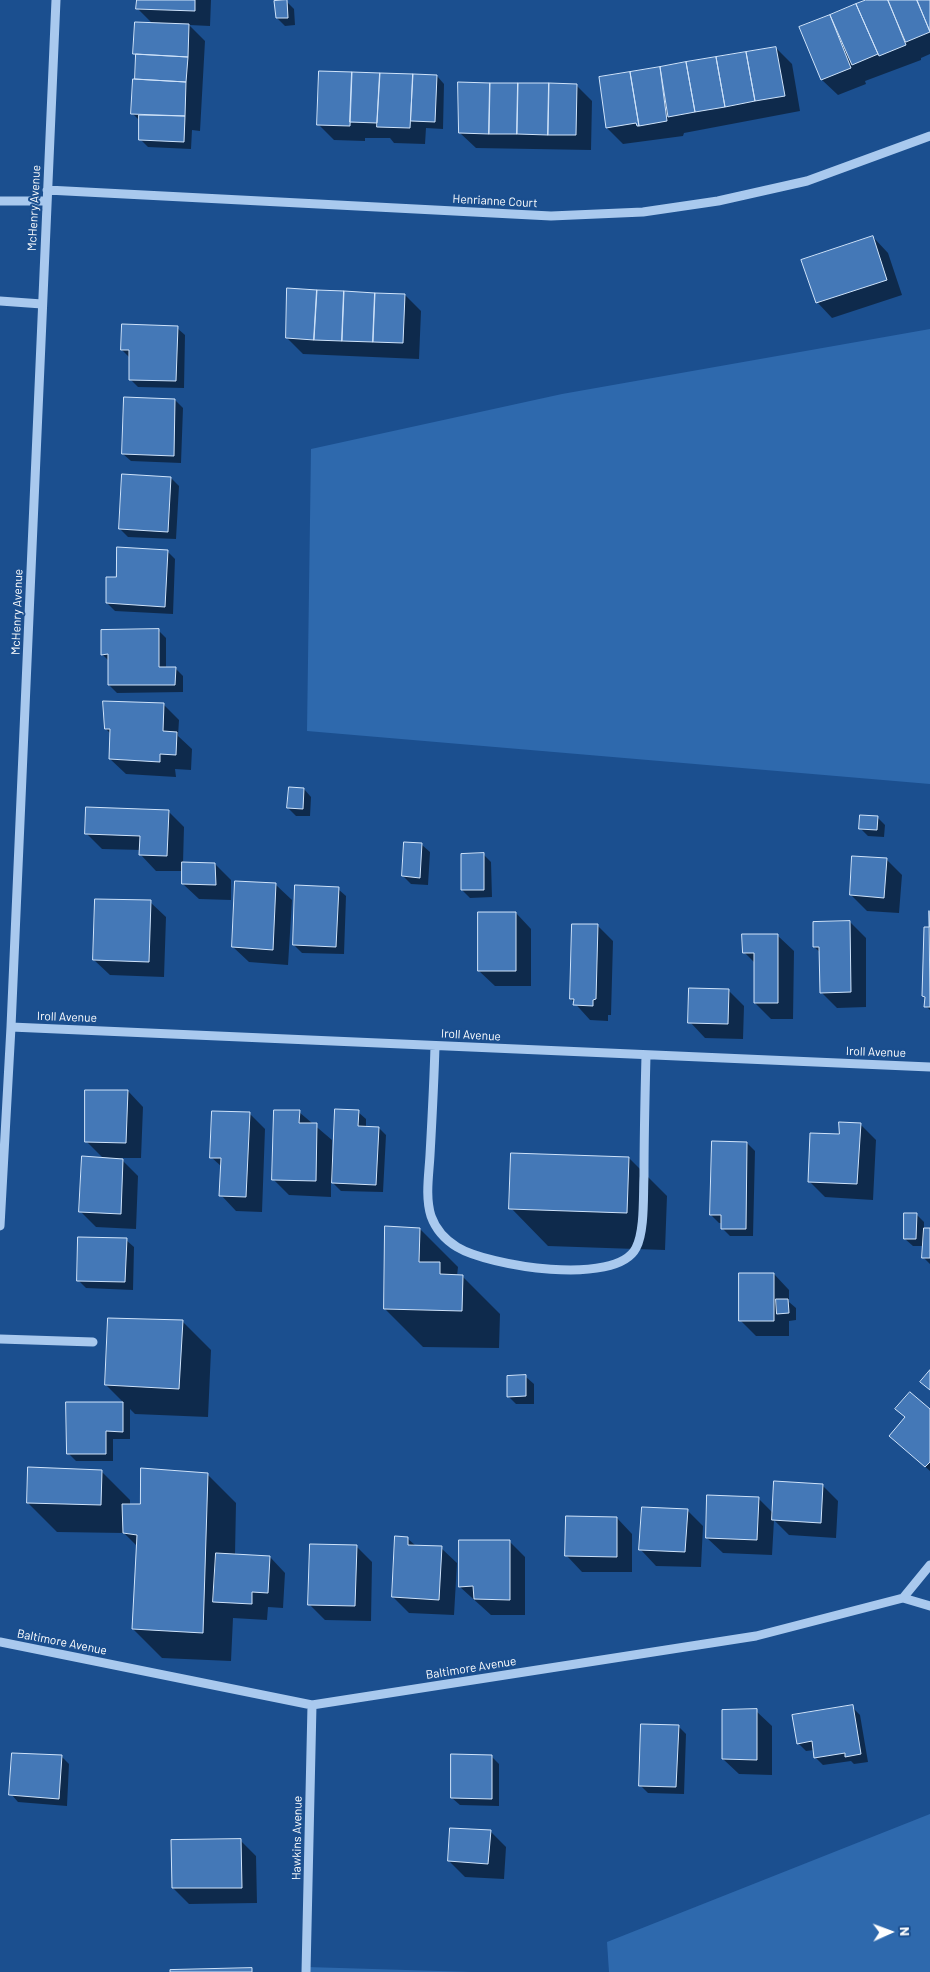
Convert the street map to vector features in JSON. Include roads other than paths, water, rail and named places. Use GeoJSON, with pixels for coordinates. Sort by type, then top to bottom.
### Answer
{"type":"FeatureCollection","features":[{"type":"Feature","properties":{"kind":"street","name":"McHenry Avenue"},"geometry":{"type":"LineString","coordinates":[[0,1226],[2,1162],[11,1027],[56,0]]}},
{"type":"Feature","properties":{"kind":"street","name":"Henrianne Court"},"geometry":{"type":"LineString","coordinates":[[47,190],[551,216],[643,212],[718,201],[807,180],[930,136]]}},
{"type":"Feature","properties":{"kind":"street"},"geometry":{"type":"LineString","coordinates":[[0,201],[47,201]]}},
{"type":"Feature","properties":{"kind":"street"},"geometry":{"type":"LineString","coordinates":[[0,301],[42,304]]}},
{"type":"Feature","properties":{"kind":"street","name":"Iroll Avenue"},"geometry":{"type":"LineString","coordinates":[[11,1027],[930,1067]]}},
{"type":"Feature","properties":{"kind":"street"},"geometry":{"type":"LineString","coordinates":[[435,1046],[428,1189],[430,1214],[439,1234],[458,1248],[483,1257],[518,1265],[581,1270],[603,1268],[622,1262],[636,1248],[643,1199],[646,1055]]}},
{"type":"Feature","properties":{"kind":"street"},"geometry":{"type":"LineString","coordinates":[[0,1339],[93,1342]]}},
{"type":"Feature","properties":{"kind":"street"},"geometry":{"type":"LineString","coordinates":[[930,1564],[903,1598],[930,1606]]}},
{"type":"Feature","properties":{"kind":"street","name":"Baltimore Avenue"},"geometry":{"type":"LineString","coordinates":[[0,1642],[312,1705],[756,1636],[903,1598]]}},
{"type":"Feature","properties":{"kind":"street","name":"Hawkins Avenue"},"geometry":{"type":"LineString","coordinates":[[306,1972],[312,1705]]}}]}
